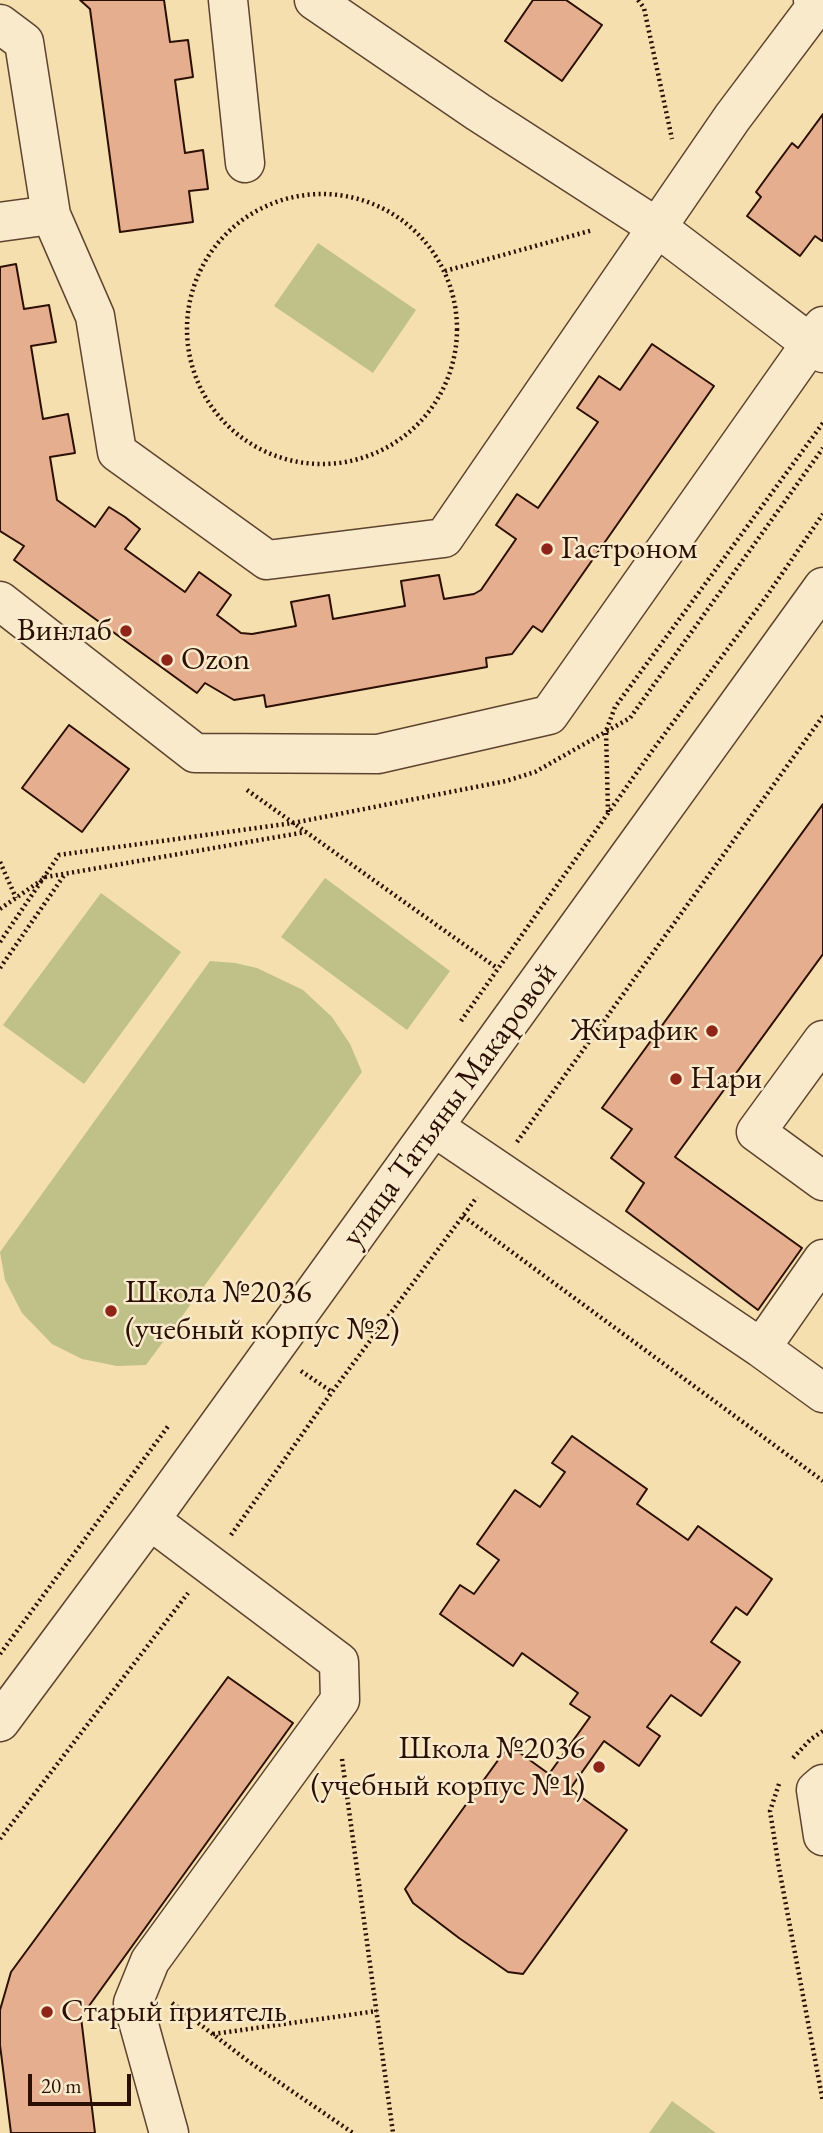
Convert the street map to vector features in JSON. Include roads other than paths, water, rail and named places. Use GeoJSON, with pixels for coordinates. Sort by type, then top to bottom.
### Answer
{"type":"FeatureCollection","features":[{"type":"Feature","properties":{"kind":"street"},"geometry":{"type":"LineString","coordinates":[[229,0],[245,163]]}},
{"type":"Feature","properties":{"kind":"street"},"geometry":{"type":"LineString","coordinates":[[0,601],[195,753],[378,754],[549,715],[819,341],[314,0]]}},
{"type":"Feature","properties":{"kind":"street"},"geometry":{"type":"LineString","coordinates":[[0,24],[24,42],[51,215],[95,316],[117,452],[267,560],[444,538],[648,223],[682,191],[732,118],[814,9],[813,0]]}},
{"type":"Feature","properties":{"kind":"street"},"geometry":{"type":"LineString","coordinates":[[0,222],[51,215]]}},
{"type":"Feature","properties":{"kind":"street","name":"улица Татьяны Макаровой"},"geometry":{"type":"LineString","coordinates":[[0,1722],[150,1520],[823,587]]}},
{"type":"Feature","properties":{"kind":"street"},"geometry":{"type":"LineString","coordinates":[[823,1040],[756,1132],[823,1181]]}},
{"type":"Feature","properties":{"kind":"street"},"geometry":{"type":"LineString","coordinates":[[434,1127],[761,1348],[823,1393]]}},
{"type":"Feature","properties":{"kind":"street"},"geometry":{"type":"LineString","coordinates":[[761,1348],[823,1259]]}},
{"type":"Feature","properties":{"kind":"street"},"geometry":{"type":"LineString","coordinates":[[150,1520],[339,1662],[340,1700],[150,1961],[133,2003],[169,2133]]}},
{"type":"Feature","properties":{"kind":"street"},"geometry":{"type":"LineString","coordinates":[[823,1784],[817,1790],[823,1836]]}},
{"type":"Feature","properties":{"kind":"place","name":"Гастроном"},"geometry":{"type":"Point","coordinates":[547,549]}},
{"type":"Feature","properties":{"kind":"place","name":"Винлаб"},"geometry":{"type":"Point","coordinates":[126,631]}},
{"type":"Feature","properties":{"kind":"place","name":"Ozon"},"geometry":{"type":"Point","coordinates":[167,660]}},
{"type":"Feature","properties":{"kind":"place","name":"Жирафик"},"geometry":{"type":"Point","coordinates":[712,1031]}},
{"type":"Feature","properties":{"kind":"place","name":"Нари"},"geometry":{"type":"Point","coordinates":[676,1079]}},
{"type":"Feature","properties":{"kind":"place","name":"Школа №2036 (учебный корпус №2)"},"geometry":{"type":"Point","coordinates":[111,1311]}},
{"type":"Feature","properties":{"kind":"place","name":"Школа №2036 (учебный корпус №1)"},"geometry":{"type":"Point","coordinates":[599,1767]}},
{"type":"Feature","properties":{"kind":"place","name":"Старый приятель"},"geometry":{"type":"Point","coordinates":[47,2012]}}]}
